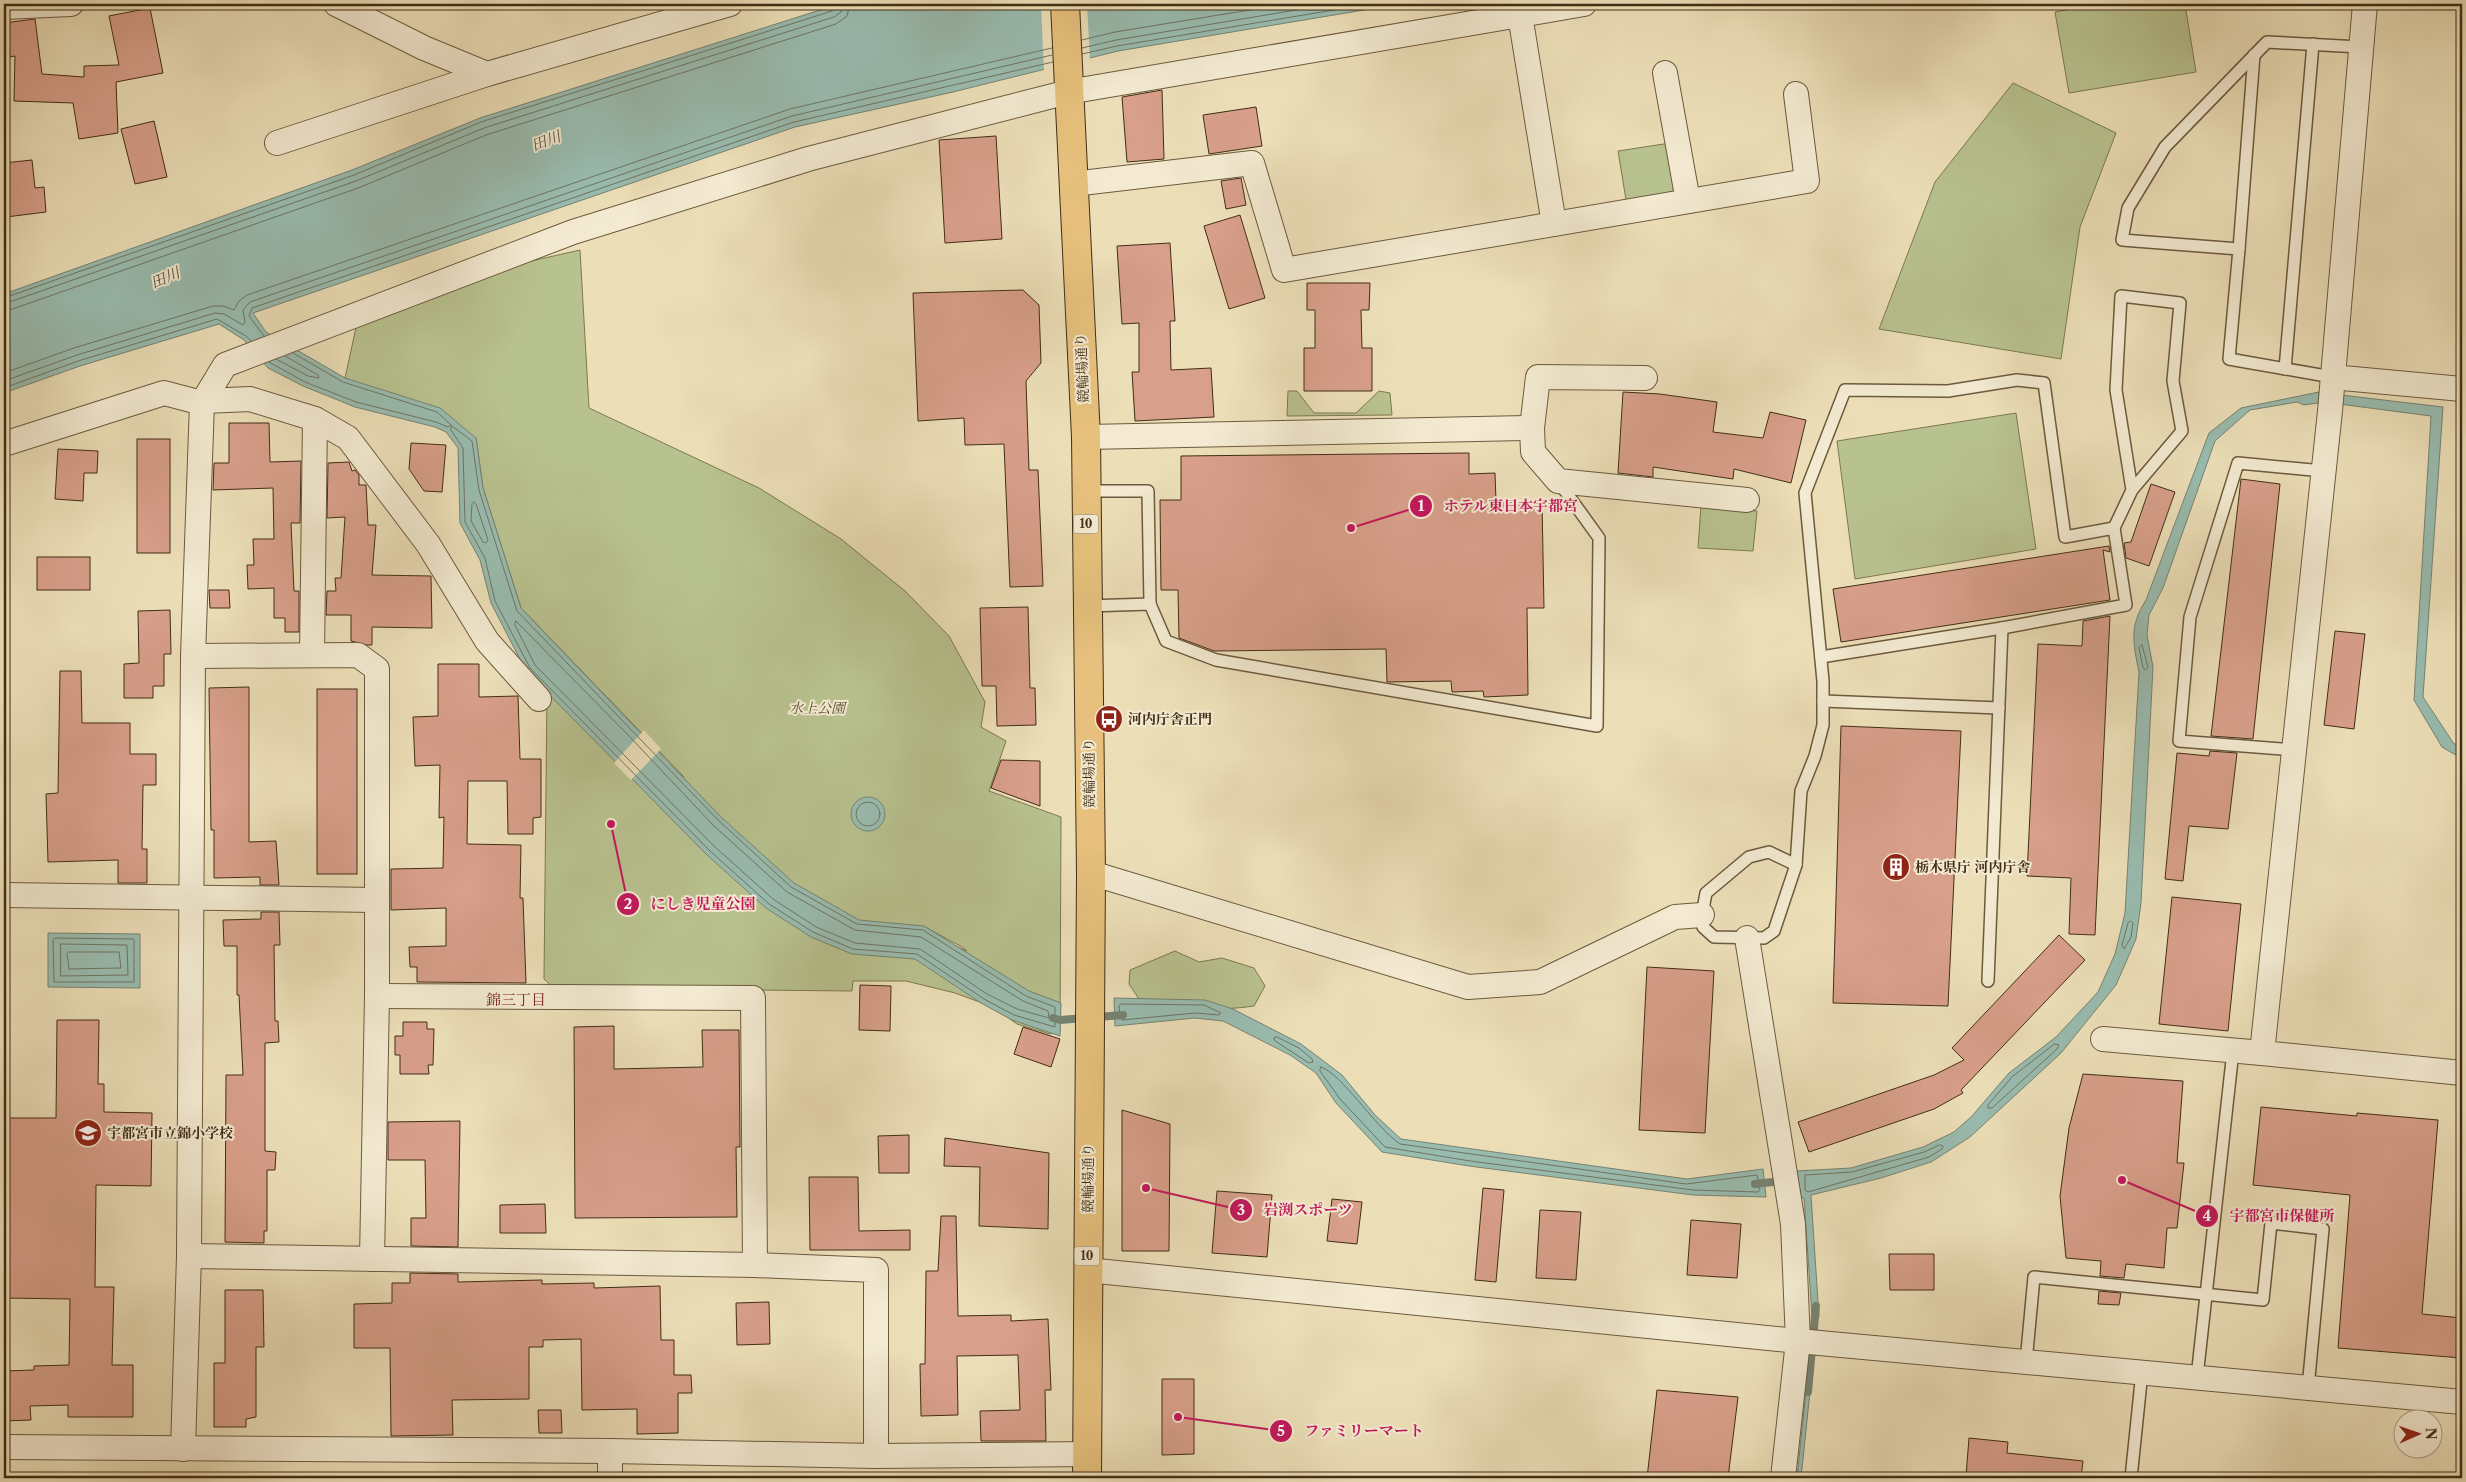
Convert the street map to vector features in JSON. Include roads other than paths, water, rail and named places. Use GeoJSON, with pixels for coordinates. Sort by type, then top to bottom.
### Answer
{"type":"FeatureCollection","features":[{"type":"Feature","properties":{"kind":"main road","name":"10"},"geometry":{"type":"LineString","coordinates":[[1065,4],[1068,80]]}},
{"type":"Feature","properties":{"kind":"main road","name":"競輪場通り"},"geometry":{"type":"LineString","coordinates":[[1068,80],[1086,437],[1091,873],[1088,1034],[1087,1466]]}},
{"type":"Feature","properties":{"kind":"street"},"geometry":{"type":"LineString","coordinates":[[4,6],[71,4]]}},
{"type":"Feature","properties":{"kind":"street"},"geometry":{"type":"LineString","coordinates":[[336,4],[424,48],[487,74]]}},
{"type":"Feature","properties":{"kind":"street"},"geometry":{"type":"LineString","coordinates":[[277,143],[487,74],[730,4]]}},
{"type":"Feature","properties":{"kind":"street"},"geometry":{"type":"LineString","coordinates":[[183,1450],[189,1256],[193,656],[203,402],[225,365],[582,229],[1068,80],[1520,15],[1584,4]]}},
{"type":"Feature","properties":{"kind":"street"},"geometry":{"type":"LineString","coordinates":[[2262,1053],[2330,411],[2365,4]]}},
{"type":"Feature","properties":{"kind":"street"},"geometry":{"type":"LineString","coordinates":[[1520,15],[1554,224]]}},
{"type":"Feature","properties":{"kind":"street"},"geometry":{"type":"LineString","coordinates":[[1665,72],[1688,201]]}},
{"type":"Feature","properties":{"kind":"street"},"geometry":{"type":"LineString","coordinates":[[1072,184],[1252,163],[1284,270],[1807,181],[1796,94]]}},
{"type":"Feature","properties":{"kind":"street"},"geometry":{"type":"LineString","coordinates":[[1644,378],[1538,377],[1532,428],[1533,452],[1558,481],[1747,500]]}},
{"type":"Feature","properties":{"kind":"street"},"geometry":{"type":"LineString","coordinates":[[2332,377],[2462,389]]}},
{"type":"Feature","properties":{"kind":"street"},"geometry":{"type":"LineString","coordinates":[[4,444],[164,393],[203,402],[250,399],[315,419],[348,438],[428,544],[487,641],[539,698]]}},
{"type":"Feature","properties":{"kind":"street"},"geometry":{"type":"LineString","coordinates":[[312,655],[315,419]]}},
{"type":"Feature","properties":{"kind":"street"},"geometry":{"type":"LineString","coordinates":[[1086,437],[1532,428]]}},
{"type":"Feature","properties":{"kind":"street"},"geometry":{"type":"LineString","coordinates":[[193,656],[358,654],[377,669],[377,996],[372,1258]]}},
{"type":"Feature","properties":{"kind":"street"},"geometry":{"type":"LineString","coordinates":[[1091,873],[1468,987],[1540,982],[1675,918],[1702,915]]}},
{"type":"Feature","properties":{"kind":"street"},"geometry":{"type":"LineString","coordinates":[[4,895],[376,900]]}},
{"type":"Feature","properties":{"kind":"street"},"geometry":{"type":"LineString","coordinates":[[1747,938],[1793,1224],[1798,1340],[1783,1478]]}},
{"type":"Feature","properties":{"kind":"street"},"geometry":{"type":"LineString","coordinates":[[377,996],[753,998],[755,1265]]}},
{"type":"Feature","properties":{"kind":"street"},"geometry":{"type":"LineString","coordinates":[[2103,1039],[2462,1073]]}},
{"type":"Feature","properties":{"kind":"street"},"geometry":{"type":"LineString","coordinates":[[189,1256],[755,1265],[876,1270],[876,1456]]}},
{"type":"Feature","properties":{"kind":"street"},"geometry":{"type":"LineString","coordinates":[[1087,1270],[2026,1362],[2462,1402]]}},
{"type":"Feature","properties":{"kind":"street"},"geometry":{"type":"LineString","coordinates":[[4,1447],[183,1450],[610,1451],[876,1456],[1087,1466]]}},
{"type":"Feature","properties":{"kind":"street"},"geometry":{"type":"LineString","coordinates":[[610,1451],[610,1478]]}},
{"type":"Feature","properties":{"kind":"lane"},"geometry":{"type":"LineString","coordinates":[[2240,249],[2122,240],[2128,208],[2166,147],[2267,42],[2360,47]]}},
{"type":"Feature","properties":{"kind":"lane"},"geometry":{"type":"LineString","coordinates":[[2285,369],[2313,44]]}},
{"type":"Feature","properties":{"kind":"lane"},"geometry":{"type":"LineString","coordinates":[[2254,55],[2240,249],[2229,360],[2332,377]]}},
{"type":"Feature","properties":{"kind":"lane"},"geometry":{"type":"LineString","coordinates":[[1821,657],[2002,628],[2126,605],[2114,528],[2132,490],[2182,431],[2173,381],[2180,303],[2121,296],[2116,390],[2132,490]]}},
{"type":"Feature","properties":{"kind":"lane"},"geometry":{"type":"LineString","coordinates":[[1796,865],[1769,852],[1749,857],[1706,893],[1702,915],[1703,927],[1714,936],[1764,938],[1774,930],[1796,865],[1801,791],[1823,725],[1821,657],[1805,493],[1845,390],[1948,391],[2017,380],[2044,384],[2065,537],[2114,528]]}},
{"type":"Feature","properties":{"kind":"lane"},"geometry":{"type":"LineString","coordinates":[[2294,750],[2179,741],[2190,617],[2238,463],[2323,471]]}},
{"type":"Feature","properties":{"kind":"lane"},"geometry":{"type":"LineString","coordinates":[[1086,491],[1148,491],[1150,604],[1166,641],[1216,660],[1597,726],[1599,538],[1558,481]]}},
{"type":"Feature","properties":{"kind":"lane"},"geometry":{"type":"LineString","coordinates":[[1087,606],[1150,604]]}},
{"type":"Feature","properties":{"kind":"lane"},"geometry":{"type":"LineString","coordinates":[[1988,981],[2002,628]]}},
{"type":"Feature","properties":{"kind":"lane"},"geometry":{"type":"LineString","coordinates":[[1823,701],[1999,708]]}},
{"type":"Feature","properties":{"kind":"lane"},"geometry":{"type":"LineString","coordinates":[[2197,1378],[2233,1051]]}},
{"type":"Feature","properties":{"kind":"lane"},"geometry":{"type":"LineString","coordinates":[[2026,1362],[2034,1277],[2263,1300],[2271,1223],[2323,1229],[2308,1388]]}},
{"type":"Feature","properties":{"kind":"lane"},"geometry":{"type":"LineString","coordinates":[[2131,1478],[2142,1372]]}},
{"type":"Feature","properties":{"kind":"water","name":"田川"},"geometry":{"type":"Polygon","coordinates":[[[839,4],[1400,4],[1118,51],[953,92],[795,127],[253,313],[266,332],[345,378],[440,408],[476,438],[483,488],[521,608],[721,817],[794,883],[859,920],[924,926],[1029,991],[1061,1003],[1060,1036],[1012,1020],[981,1003],[915,959],[852,954],[811,937],[766,908],[706,854],[526,671],[491,603],[480,560],[460,523],[458,448],[446,432],[435,427],[355,407],[303,386],[268,368],[244,340],[219,324],[80,366],[4,393],[4,294],[352,170],[480,118],[839,4]]]}},
{"type":"Feature","properties":{"kind":"water"},"geometry":{"type":"Polygon","coordinates":[[[2319,392],[2318,403],[2304,405],[2297,402],[2250,410],[2215,441],[2163,588],[2149,615],[2147,635],[2153,667],[2141,903],[2136,939],[2116,985],[2061,1053],[1970,1137],[1931,1162],[1881,1178],[1811,1195],[1819,1317],[1812,1316],[1804,1198],[1801,1198],[1797,1171],[1851,1168],[1923,1147],[1954,1132],[1972,1116],[2009,1073],[2056,1037],[2098,992],[2115,954],[2125,913],[2139,672],[2134,643],[2137,618],[2146,600],[2209,433],[2241,408],[2319,392]]]}},
{"type":"Feature","properties":{"kind":"water"},"geometry":{"type":"Polygon","coordinates":[[[2341,395],[2443,407],[2423,697],[2454,744],[2462,745],[2462,756],[2442,747],[2414,700],[2431,416],[2339,404],[2341,395]]]}},
{"type":"Feature","properties":{"kind":"water"},"geometry":{"type":"Polygon","coordinates":[[[868,797],[880,802],[885,814],[880,826],[868,831],[856,826],[851,814],[856,802],[868,797]]]}},
{"type":"Feature","properties":{"kind":"water"},"geometry":{"type":"Polygon","coordinates":[[[48,933],[140,934],[140,988],[48,987],[48,933]]]}},
{"type":"Feature","properties":{"kind":"water"},"geometry":{"type":"Polygon","coordinates":[[[1114,998],[1205,1000],[1233,1009],[1301,1044],[1342,1075],[1375,1115],[1401,1139],[1687,1179],[1763,1169],[1766,1197],[1693,1195],[1469,1166],[1382,1152],[1336,1103],[1316,1073],[1290,1055],[1223,1021],[1195,1018],[1115,1026],[1114,998]]]}},
{"type":"Feature","properties":{"kind":"water"},"geometry":{"type":"Polygon","coordinates":[[[1807,1381],[1811,1382],[1801,1478],[1797,1478],[1807,1381]]]}},
{"type":"Feature","properties":{"kind":"waterway"},"geometry":{"type":"LineString","coordinates":[[1053,1018],[1060,1020],[1123,1015]]}},
{"type":"Feature","properties":{"kind":"waterway"},"geometry":{"type":"LineString","coordinates":[[1755,1184],[1783,1181]]}},
{"type":"Feature","properties":{"kind":"waterway"},"geometry":{"type":"LineString","coordinates":[[1808,1392],[1816,1306]]}},
{"type":"Feature","properties":{"kind":"place","name":"ホテル東日本宇都宮"},"geometry":{"type":"Point","coordinates":[1351,528]}},
{"type":"Feature","properties":{"kind":"place","name":"河内庁舎正門"},"geometry":{"type":"Point","coordinates":[1109,719]}},
{"type":"Feature","properties":{"kind":"place","name":"にしき児童公園"},"geometry":{"type":"Point","coordinates":[611,824]}},
{"type":"Feature","properties":{"kind":"place","name":"栃木県庁 河内庁舎"},"geometry":{"type":"Point","coordinates":[1896,867]}},
{"type":"Feature","properties":{"kind":"place","name":"宇都宮市立錦小学校"},"geometry":{"type":"Point","coordinates":[88,1133]}},
{"type":"Feature","properties":{"kind":"place","name":"宇都宮市保健所"},"geometry":{"type":"Point","coordinates":[2122,1180]}},
{"type":"Feature","properties":{"kind":"place","name":"岩渕スポーツ"},"geometry":{"type":"Point","coordinates":[1146,1188]}},
{"type":"Feature","properties":{"kind":"place","name":"ファミリーマート"},"geometry":{"type":"Point","coordinates":[1178,1417]}},
{"type":"Feature","properties":{"kind":"district","name":"錦三丁目"},"geometry":{"type":"Point","coordinates":[516,1000]}},
{"type":"Feature","properties":{"kind":"park label","name":"水上公園"},"geometry":{"type":"Point","coordinates":[817,708]}}]}
